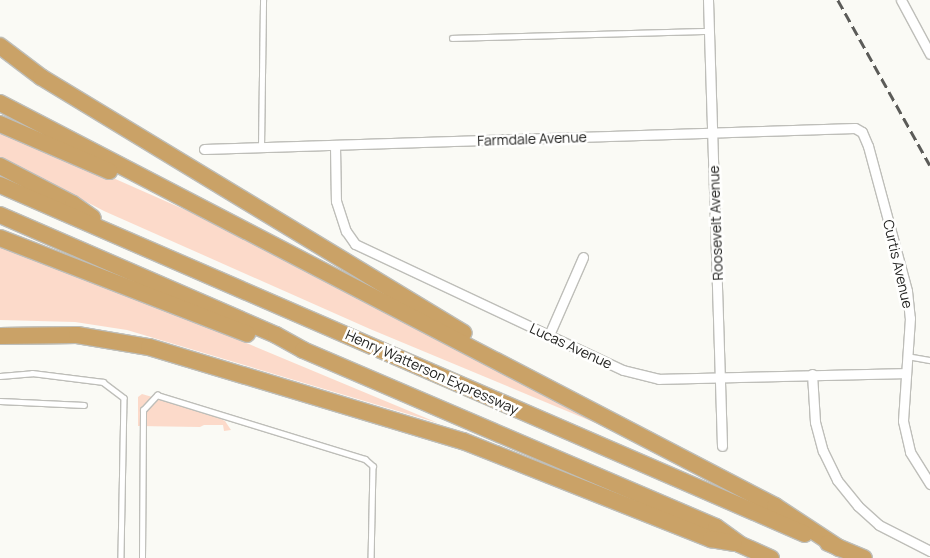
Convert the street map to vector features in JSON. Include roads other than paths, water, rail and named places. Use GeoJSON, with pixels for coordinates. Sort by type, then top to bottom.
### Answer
{"type":"FeatureCollection","features":[{"type":"Feature","properties":{"kind":"highway"},"geometry":{"type":"LineString","coordinates":[[0,46],[41,77],[483,345],[501,364]]}},
{"type":"Feature","properties":{"kind":"highway"},"geometry":{"type":"LineString","coordinates":[[0,103],[775,506],[839,548]]}},
{"type":"Feature","properties":{"kind":"highway"},"geometry":{"type":"LineString","coordinates":[[0,124],[127,179],[150,181]]}},
{"type":"Feature","properties":{"kind":"highway"},"geometry":{"type":"LineString","coordinates":[[0,166],[73,204],[113,233]]}},
{"type":"Feature","properties":{"kind":"highway","name":"Henry Watterson Expressway"},"geometry":{"type":"LineString","coordinates":[[0,186],[113,233],[864,558]]}},
{"type":"Feature","properties":{"kind":"highway","name":"Henry Watterson Expressway"},"geometry":{"type":"LineString","coordinates":[[0,215],[276,335],[303,350],[716,528],[739,544],[771,558]]}},
{"type":"Feature","properties":{"kind":"highway"},"geometry":{"type":"LineString","coordinates":[[0,238],[120,282],[272,345],[303,350]]}},
{"type":"Feature","properties":{"kind":"highway"},"geometry":{"type":"LineString","coordinates":[[0,324],[82,327],[132,337],[149,346]]}},
{"type":"Feature","properties":{"kind":"highway"},"geometry":{"type":"LineString","coordinates":[[0,336],[77,335],[149,346],[463,441],[711,539],[739,544]]}},
{"type":"Feature","properties":{"kind":"street","name":"Roosevelt Avenue"},"geometry":{"type":"LineString","coordinates":[[708,0],[714,132],[722,446]]}},
{"type":"Feature","properties":{"kind":"street"},"geometry":{"type":"LineString","coordinates":[[901,0],[930,54]]}},
{"type":"Feature","properties":{"kind":"street","name":"Farmdale Avenue"},"geometry":{"type":"LineString","coordinates":[[204,149],[846,127],[860,130]]}},
{"type":"Feature","properties":{"kind":"street","name":"Curtis Avenue"},"geometry":{"type":"LineString","coordinates":[[860,130],[868,146],[907,291],[910,318],[905,373],[904,431],[914,461],[930,484]]}},
{"type":"Feature","properties":{"kind":"street","name":"Lucas Avenue"},"geometry":{"type":"LineString","coordinates":[[335,146],[336,202],[346,232],[355,244],[548,335],[648,378],[905,373]]}},
{"type":"Feature","properties":{"kind":"street"},"geometry":{"type":"LineString","coordinates":[[548,335],[583,257]]}},
{"type":"Feature","properties":{"kind":"street"},"geometry":{"type":"LineString","coordinates":[[812,374],[815,422],[823,451],[837,480],[858,506],[879,525],[930,551]]}},
{"type":"Feature","properties":{"kind":"lane"},"geometry":{"type":"LineString","coordinates":[[261,148],[263,0]]}},
{"type":"Feature","properties":{"kind":"lane"},"geometry":{"type":"LineString","coordinates":[[452,38],[710,31]]}},
{"type":"Feature","properties":{"kind":"lane"},"geometry":{"type":"LineString","coordinates":[[907,356],[930,360]]}},
{"type":"Feature","properties":{"kind":"lane"},"geometry":{"type":"LineString","coordinates":[[0,376],[32,372],[103,382],[124,398],[121,558]]}},
{"type":"Feature","properties":{"kind":"lane"},"geometry":{"type":"LineString","coordinates":[[142,558],[143,410],[157,395],[365,458],[373,466],[371,558]]}},
{"type":"Feature","properties":{"kind":"lane"},"geometry":{"type":"LineString","coordinates":[[0,402],[84,406]]}},
{"type":"Feature","properties":{"kind":"railway"},"geometry":{"type":"LineString","coordinates":[[838,0],[930,165]]}}]}
